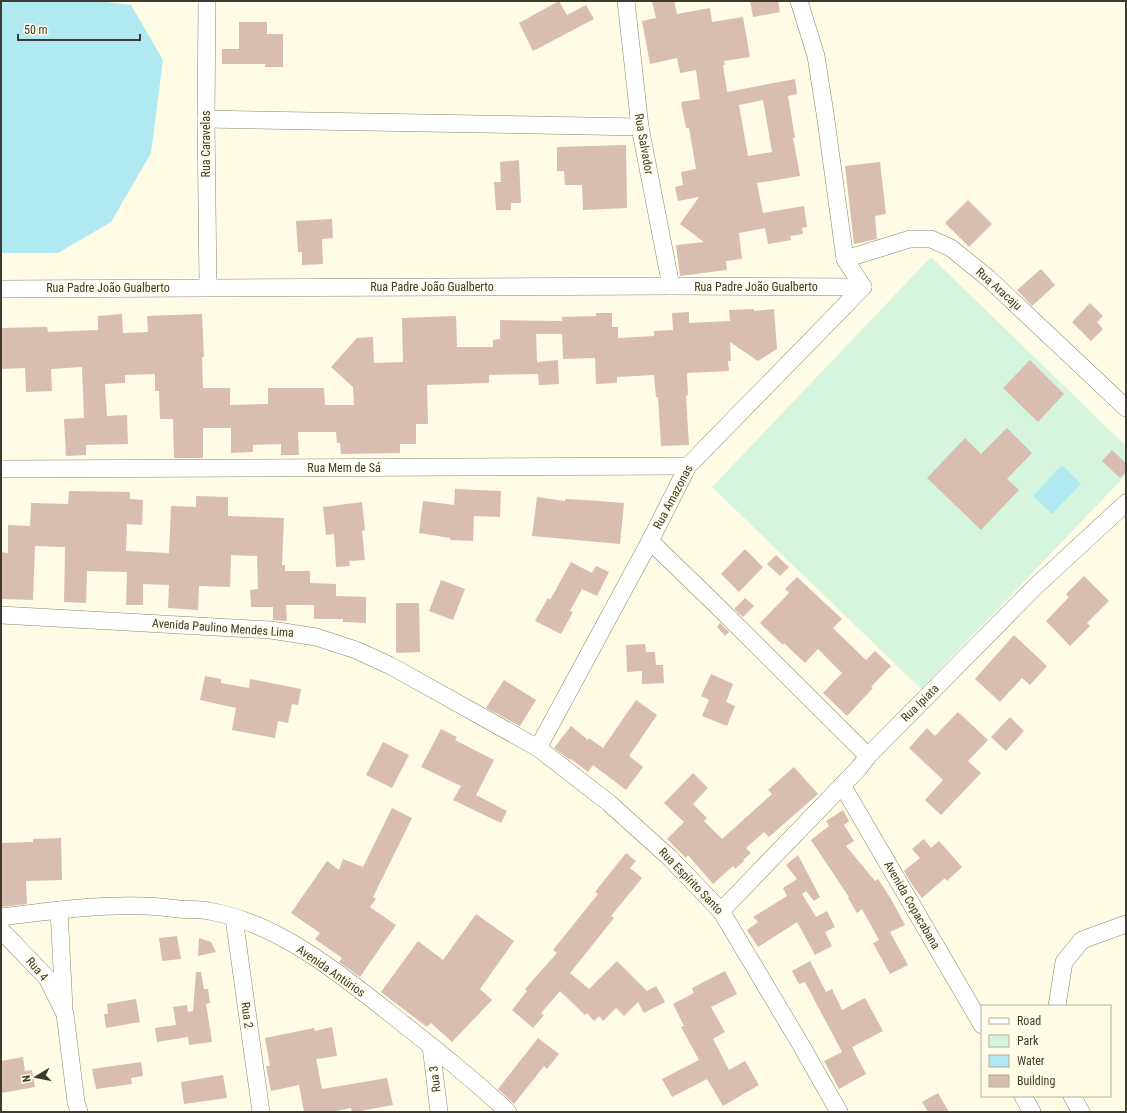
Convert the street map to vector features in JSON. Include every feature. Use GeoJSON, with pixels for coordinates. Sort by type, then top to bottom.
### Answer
{"type":"FeatureCollection","features":[{"type":"Feature","properties":{"kind":"street","name":"Rua Caravelas"},"geometry":{"type":"LineString","coordinates":[[207,1],[206,119],[208,287]]}},
{"type":"Feature","properties":{"kind":"street","name":"Rua Salvador"},"geometry":{"type":"LineString","coordinates":[[626,1],[640,126],[671,286]]}},
{"type":"Feature","properties":{"kind":"street"},"geometry":{"type":"LineString","coordinates":[[799,1],[816,56],[845,259],[863,287]]}},
{"type":"Feature","properties":{"kind":"street"},"geometry":{"type":"LineString","coordinates":[[206,119],[640,126]]}},
{"type":"Feature","properties":{"kind":"street","name":"Rua Aracaju"},"geometry":{"type":"LineString","coordinates":[[845,259],[910,240],[931,239],[951,248],[988,278],[1126,408]]}},
{"type":"Feature","properties":{"kind":"street","name":"Rua Padre João Gualberto"},"geometry":{"type":"LineString","coordinates":[[1,289],[208,287],[863,287]]}},
{"type":"Feature","properties":{"kind":"street","name":"Rua Amazonas"},"geometry":{"type":"LineString","coordinates":[[538,748],[650,540],[688,466],[863,287]]}},
{"type":"Feature","properties":{"kind":"street","name":"Rua Mem de Sá"},"geometry":{"type":"LineString","coordinates":[[1,469],[688,466]]}},
{"type":"Feature","properties":{"kind":"street","name":"Rua Ipiata"},"geometry":{"type":"LineString","coordinates":[[721,911],[868,756],[1036,586],[1126,503]]}},
{"type":"Feature","properties":{"kind":"street"},"geometry":{"type":"LineString","coordinates":[[650,540],[868,756]]}},
{"type":"Feature","properties":{"kind":"street","name":"Avenida Paulino Mendes Lima"},"geometry":{"type":"LineString","coordinates":[[1,615],[265,630],[316,637],[356,650],[391,666],[538,748]]}},
{"type":"Feature","properties":{"kind":"street","name":"Rua Espírito Santo"},"geometry":{"type":"LineString","coordinates":[[538,748],[609,803],[670,858],[721,911],[839,1112]]}},
{"type":"Feature","properties":{"kind":"street","name":"Avenida Copacabana"},"geometry":{"type":"LineString","coordinates":[[842,785],[981,1023]]}},
{"type":"Feature","properties":{"kind":"street","name":"Avenida Antúrios"},"geometry":{"type":"LineString","coordinates":[[1,917],[109,906],[146,906],[209,911],[264,929],[306,951],[376,1002],[484,1089],[508,1112]]}},
{"type":"Feature","properties":{"kind":"street","name":"Rua 4"},"geometry":{"type":"LineString","coordinates":[[59,910],[65,1014],[76,1102],[79,1112]]}},
{"type":"Feature","properties":{"kind":"street","name":"Rua 2"},"geometry":{"type":"LineString","coordinates":[[234,918],[261,1112]]}},
{"type":"Feature","properties":{"kind":"street"},"geometry":{"type":"LineString","coordinates":[[1057,1005],[1064,962],[1082,940],[1126,924]]}},
{"type":"Feature","properties":{"kind":"street","name":"Rua 4"},"geometry":{"type":"LineString","coordinates":[[1,930],[47,978],[65,1014]]}},
{"type":"Feature","properties":{"kind":"street","name":"Rua 3"},"geometry":{"type":"LineString","coordinates":[[431,1046],[439,1112]]}},
{"type":"Feature","properties":{"kind":"street"},"geometry":{"type":"LineString","coordinates":[[1024,1097],[1032,1112]]}},
{"type":"Feature","properties":{"kind":"street"},"geometry":{"type":"LineString","coordinates":[[1073,1097],[1081,1112]]}},
{"type":"Feature","properties":{"kind":"green space"},"geometry":{"type":"Polygon","coordinates":[[[931,257],[1126,446],[1126,475],[921,689],[712,487],[931,257]]]}},
{"type":"Feature","properties":{"kind":"water"},"geometry":{"type":"Polygon","coordinates":[[[1,1],[98,1],[131,5],[163,60],[151,153],[111,222],[58,253],[1,253],[1,1]]]}},
{"type":"Feature","properties":{"kind":"water"},"geometry":{"type":"Polygon","coordinates":[[[1062,465],[1081,484],[1052,514],[1033,496],[1062,465]]]}},
{"type":"Feature","properties":{"kind":"building"},"geometry":{"type":"Polygon","coordinates":[[[559,1],[567,15],[586,5],[594,19],[533,51],[519,23],[559,1]]]}},
{"type":"Feature","properties":{"kind":"building"},"geometry":{"type":"Polygon","coordinates":[[[652,1],[674,1],[677,14],[710,8],[712,22],[743,17],[750,57],[724,61],[725,65],[723,65],[727,92],[795,79],[797,94],[788,96],[795,138],[793,138],[800,176],[757,183],[763,213],[804,206],[807,227],[802,228],[803,234],[790,236],[791,240],[768,244],[765,228],[739,233],[742,259],[726,261],[727,270],[680,276],[676,245],[704,242],[680,224],[699,197],[678,201],[675,187],[683,185],[681,172],[696,169],[689,128],[686,128],[681,102],[700,99],[696,70],[680,73],[677,58],[650,64],[642,21],[656,18],[652,1]],[[763,100],[739,105],[748,156],[772,152],[763,100]]]}},
{"type":"Feature","properties":{"kind":"building"},"geometry":{"type":"Polygon","coordinates":[[[750,1],[778,1],[780,12],[753,17],[750,1]]]}},
{"type":"Feature","properties":{"kind":"building"},"geometry":{"type":"Polygon","coordinates":[[[239,22],[267,22],[267,34],[283,34],[283,67],[265,67],[265,64],[222,64],[222,49],[239,49],[239,22]]]}},
{"type":"Feature","properties":{"kind":"building"},"geometry":{"type":"Polygon","coordinates":[[[626,145],[627,208],[583,210],[582,185],[565,185],[564,171],[557,171],[557,147],[626,145]]]}},
{"type":"Feature","properties":{"kind":"building"},"geometry":{"type":"Polygon","coordinates":[[[519,160],[521,203],[511,203],[511,210],[496,210],[494,182],[501,182],[500,162],[519,160]]]}},
{"type":"Feature","properties":{"kind":"building"},"geometry":{"type":"Polygon","coordinates":[[[880,162],[886,214],[875,216],[877,239],[854,244],[845,166],[880,162]]]}},
{"type":"Feature","properties":{"kind":"building"},"geometry":{"type":"Polygon","coordinates":[[[968,200],[992,224],[969,247],[945,223],[968,200]]]}},
{"type":"Feature","properties":{"kind":"building"},"geometry":{"type":"Polygon","coordinates":[[[332,219],[333,238],[322,239],[323,264],[302,265],[302,252],[298,252],[296,221],[332,219]]]}},
{"type":"Feature","properties":{"kind":"building"},"geometry":{"type":"Polygon","coordinates":[[[1041,269],[1055,285],[1032,306],[1017,290],[1041,269]]]}},
{"type":"Feature","properties":{"kind":"building"},"geometry":{"type":"Polygon","coordinates":[[[1090,303],[1103,316],[1097,322],[1103,329],[1091,341],[1072,322],[1090,303]]]}},
{"type":"Feature","properties":{"kind":"building"},"geometry":{"type":"Polygon","coordinates":[[[754,309],[754,311],[774,309],[777,349],[758,361],[730,342],[731,361],[728,361],[729,371],[687,373],[688,395],[686,396],[689,445],[661,446],[658,397],[656,397],[654,375],[617,377],[617,383],[596,384],[595,358],[563,359],[562,334],[536,334],[537,362],[558,360],[559,384],[539,385],[538,374],[489,375],[489,383],[427,385],[428,424],[416,424],[416,444],[400,444],[400,453],[341,454],[340,443],[337,443],[336,432],[298,432],[299,455],[281,455],[281,444],[253,445],[253,452],[231,453],[231,428],[203,428],[203,458],[174,458],[173,419],[160,419],[159,391],[155,391],[155,374],[125,375],[125,383],[105,384],[107,416],[127,415],[128,444],[86,445],[86,455],[66,456],[64,419],[84,418],[82,367],[51,369],[52,391],[26,392],[25,368],[1,369],[1,328],[47,327],[48,332],[98,330],[98,316],[122,314],[123,333],[148,332],[147,316],[202,314],[204,357],[202,357],[203,388],[230,388],[230,405],[268,404],[268,388],[324,388],[325,405],[354,405],[353,387],[331,367],[357,338],[373,337],[374,363],[403,362],[402,318],[456,316],[457,347],[493,347],[493,340],[500,339],[500,320],[562,321],[562,317],[596,316],[596,313],[612,313],[612,327],[618,327],[618,338],[654,336],[654,331],[673,330],[672,313],[689,312],[689,323],[730,321],[729,310],[754,309]]]}},
{"type":"Feature","properties":{"kind":"building"},"geometry":{"type":"Polygon","coordinates":[[[1030,360],[1064,394],[1038,422],[1003,388],[1030,360]]]}},
{"type":"Feature","properties":{"kind":"building"},"geometry":{"type":"Polygon","coordinates":[[[1007,428],[1032,453],[1007,479],[1019,490],[981,530],[927,478],[965,438],[981,454],[1007,428]]]}},
{"type":"Feature","properties":{"kind":"building"},"geometry":{"type":"Polygon","coordinates":[[[1112,450],[1126,463],[1126,472],[1120,478],[1102,461],[1112,450]]]}},
{"type":"Feature","properties":{"kind":"building"},"geometry":{"type":"Polygon","coordinates":[[[455,489],[501,491],[500,517],[474,516],[473,541],[450,540],[450,538],[419,533],[423,501],[454,505],[455,489]]]}},
{"type":"Feature","properties":{"kind":"building"},"geometry":{"type":"Polygon","coordinates":[[[69,491],[130,492],[130,499],[143,500],[142,525],[127,524],[126,551],[169,553],[171,506],[196,507],[196,496],[228,497],[228,516],[284,518],[282,565],[285,565],[285,571],[310,571],[310,583],[336,584],[336,596],[366,597],[366,623],[343,622],[343,619],[314,619],[314,605],[286,605],[287,621],[273,620],[273,607],[251,607],[250,590],[258,589],[257,556],[231,555],[230,587],[199,586],[198,610],[168,608],[169,585],[143,584],[143,605],[126,605],[127,572],[87,571],[86,603],[64,602],[65,547],[35,546],[33,600],[1,599],[1,552],[8,553],[8,525],[30,526],[31,503],[68,504],[69,491]]]}},
{"type":"Feature","properties":{"kind":"building"},"geometry":{"type":"Polygon","coordinates":[[[537,497],[565,501],[565,499],[624,503],[620,544],[532,536],[537,497]]]}},
{"type":"Feature","properties":{"kind":"building"},"geometry":{"type":"Polygon","coordinates":[[[362,502],[365,530],[362,531],[365,560],[349,561],[350,566],[336,567],[334,534],[326,535],[323,507],[362,502]]]}},
{"type":"Feature","properties":{"kind":"building"},"geometry":{"type":"Polygon","coordinates":[[[745,549],[763,567],[739,592],[721,574],[745,549]]]}},
{"type":"Feature","properties":{"kind":"building"},"geometry":{"type":"Polygon","coordinates":[[[776,555],[789,567],[780,576],[767,564],[776,555]]]}},
{"type":"Feature","properties":{"kind":"building"},"geometry":{"type":"Polygon","coordinates":[[[571,562],[592,573],[596,566],[609,572],[597,596],[582,589],[570,611],[573,612],[561,634],[535,621],[548,598],[550,600],[571,562]]]}},
{"type":"Feature","properties":{"kind":"building"},"geometry":{"type":"Polygon","coordinates":[[[1084,576],[1109,601],[1087,623],[1090,626],[1070,646],[1046,621],[1069,597],[1066,594],[1084,576]]]}},
{"type":"Feature","properties":{"kind":"building"},"geometry":{"type":"Polygon","coordinates":[[[797,577],[842,619],[833,628],[866,660],[875,651],[891,666],[847,716],[823,693],[842,673],[818,649],[805,663],[760,623],[789,593],[785,589],[797,577]]]}},
{"type":"Feature","properties":{"kind":"building"},"geometry":{"type":"Polygon","coordinates":[[[441,580],[465,589],[453,620],[429,611],[441,580]]]}},
{"type":"Feature","properties":{"kind":"building"},"geometry":{"type":"Polygon","coordinates":[[[745,598],[754,606],[743,617],[734,609],[745,598]]]}},
{"type":"Feature","properties":{"kind":"building"},"geometry":{"type":"Polygon","coordinates":[[[396,603],[419,603],[420,652],[396,653],[396,603]]]}},
{"type":"Feature","properties":{"kind":"building"},"geometry":{"type":"Polygon","coordinates":[[[720,623],[729,632],[725,636],[717,627],[720,623]]]}},
{"type":"Feature","properties":{"kind":"building"},"geometry":{"type":"Polygon","coordinates":[[[1014,635],[1047,666],[1030,685],[1022,678],[1000,702],[975,679],[1014,635]]]}},
{"type":"Feature","properties":{"kind":"building"},"geometry":{"type":"Polygon","coordinates":[[[645,644],[646,652],[655,652],[656,665],[663,665],[664,683],[642,684],[642,671],[627,672],[626,645],[645,644]]]}},
{"type":"Feature","properties":{"kind":"building"},"geometry":{"type":"Polygon","coordinates":[[[711,674],[733,684],[726,702],[735,706],[727,726],[702,716],[709,700],[701,696],[711,674]]]}},
{"type":"Feature","properties":{"kind":"building"},"geometry":{"type":"Polygon","coordinates":[[[205,676],[221,679],[221,683],[249,688],[250,679],[301,689],[298,705],[292,704],[288,723],[278,721],[275,738],[232,730],[236,708],[200,700],[205,676]]]}},
{"type":"Feature","properties":{"kind":"building"},"geometry":{"type":"Polygon","coordinates":[[[504,680],[536,700],[520,726],[486,708],[504,680]]]}},
{"type":"Feature","properties":{"kind":"building"},"geometry":{"type":"Polygon","coordinates":[[[636,700],[657,715],[629,756],[643,767],[626,790],[593,765],[588,772],[554,748],[571,726],[588,740],[589,738],[603,748],[636,700]]]}},
{"type":"Feature","properties":{"kind":"building"},"geometry":{"type":"Polygon","coordinates":[[[958,712],[988,740],[968,761],[981,773],[941,815],[925,800],[943,780],[909,748],[927,728],[935,736],[958,712]]]}},
{"type":"Feature","properties":{"kind":"building"},"geometry":{"type":"Polygon","coordinates":[[[1010,717],[1024,731],[1006,751],[991,737],[1010,717]]]}},
{"type":"Feature","properties":{"kind":"building"},"geometry":{"type":"Polygon","coordinates":[[[441,729],[457,737],[455,740],[494,760],[476,795],[507,811],[501,823],[453,800],[461,786],[421,767],[441,729]]]}},
{"type":"Feature","properties":{"kind":"building"},"geometry":{"type":"Polygon","coordinates":[[[383,742],[409,755],[392,788],[366,775],[383,742]]]}},
{"type":"Feature","properties":{"kind":"building"},"geometry":{"type":"Polygon","coordinates":[[[794,767],[818,794],[769,837],[764,832],[746,848],[751,853],[743,860],[744,861],[735,869],[733,866],[713,884],[688,855],[686,858],[667,839],[684,822],[664,803],[693,773],[708,788],[693,804],[707,818],[704,821],[722,839],[772,794],[768,790],[794,767]]]}},
{"type":"Feature","properties":{"kind":"building"},"geometry":{"type":"Polygon","coordinates":[[[392,808],[412,818],[373,897],[376,899],[370,907],[396,925],[360,977],[339,962],[342,958],[315,939],[320,933],[291,913],[327,861],[339,870],[343,859],[363,867],[392,808]]]}},
{"type":"Feature","properties":{"kind":"building"},"geometry":{"type":"Polygon","coordinates":[[[843,810],[849,821],[844,825],[854,841],[846,846],[875,881],[878,879],[905,925],[890,932],[908,965],[890,974],[873,943],[879,940],[862,909],[857,913],[848,898],[849,897],[811,840],[829,826],[826,821],[843,810]]]}},
{"type":"Feature","properties":{"kind":"building"},"geometry":{"type":"Polygon","coordinates":[[[61,838],[62,880],[26,881],[27,904],[1,907],[1,843],[33,842],[33,839],[61,838]]]}},
{"type":"Feature","properties":{"kind":"building"},"geometry":{"type":"Polygon","coordinates":[[[924,839],[931,848],[939,841],[962,867],[947,881],[945,878],[922,898],[904,871],[920,858],[912,849],[924,839]]]}},
{"type":"Feature","properties":{"kind":"building"},"geometry":{"type":"Polygon","coordinates":[[[626,853],[636,861],[630,868],[642,878],[611,916],[614,918],[570,973],[589,989],[617,961],[647,991],[656,986],[665,1002],[644,1013],[638,1002],[624,1016],[616,1008],[603,1021],[599,1016],[594,1021],[587,1013],[585,1015],[560,991],[541,1013],[544,1015],[533,1028],[512,1010],[527,991],[525,989],[557,953],[553,950],[598,894],[595,892],[626,853]]]}},
{"type":"Feature","properties":{"kind":"building"},"geometry":{"type":"Polygon","coordinates":[[[798,855],[820,897],[814,901],[806,891],[802,894],[816,917],[827,911],[835,927],[825,932],[832,946],[815,955],[797,922],[758,947],[747,930],[758,922],[753,917],[787,896],[783,888],[797,879],[786,865],[798,855]]]}},
{"type":"Feature","properties":{"kind":"building"},"geometry":{"type":"Polygon","coordinates":[[[476,914],[514,941],[480,989],[492,1000],[452,1042],[431,1023],[427,1027],[381,992],[418,941],[443,960],[476,914]]]}},
{"type":"Feature","properties":{"kind":"building"},"geometry":{"type":"Polygon","coordinates":[[[177,936],[181,959],[162,961],[159,938],[177,936]]]}},
{"type":"Feature","properties":{"kind":"building"},"geometry":{"type":"Polygon","coordinates":[[[199,938],[211,942],[216,952],[198,956],[199,938]]]}},
{"type":"Feature","properties":{"kind":"building"},"geometry":{"type":"Polygon","coordinates":[[[810,961],[826,992],[832,989],[842,1010],[865,998],[883,1031],[852,1047],[866,1074],[839,1089],[824,1061],[842,1052],[805,982],[799,984],[792,971],[810,961]]]}},
{"type":"Feature","properties":{"kind":"building"},"geometry":{"type":"Polygon","coordinates":[[[725,971],[737,994],[711,1007],[725,1032],[713,1039],[729,1070],[745,1061],[759,1085],[723,1106],[707,1079],[672,1097],[662,1079],[699,1060],[681,1027],[684,1026],[673,1004],[694,993],[692,988],[725,971]]]}},
{"type":"Feature","properties":{"kind":"building"},"geometry":{"type":"Polygon","coordinates":[[[196,972],[201,972],[204,989],[208,989],[210,1003],[206,1004],[212,1042],[189,1045],[188,1037],[157,1042],[155,1028],[176,1025],[173,1007],[187,1005],[188,1012],[193,1011],[196,972]]]}},
{"type":"Feature","properties":{"kind":"building"},"geometry":{"type":"Polygon","coordinates":[[[136,999],[140,1022],[106,1028],[104,1014],[108,1014],[107,1004],[136,999]]]}},
{"type":"Feature","properties":{"kind":"building"},"geometry":{"type":"Polygon","coordinates":[[[332,1027],[337,1056],[316,1059],[322,1089],[387,1078],[393,1105],[355,1112],[352,1112],[351,1108],[331,1112],[304,1112],[299,1085],[271,1091],[266,1066],[270,1066],[265,1038],[314,1028],[315,1031],[332,1027]]]}},
{"type":"Feature","properties":{"kind":"building"},"geometry":{"type":"Polygon","coordinates":[[[538,1038],[559,1054],[547,1069],[544,1066],[514,1104],[498,1089],[538,1038]]]}},
{"type":"Feature","properties":{"kind":"building"},"geometry":{"type":"Polygon","coordinates":[[[23,1057],[25,1071],[32,1070],[35,1087],[1,1093],[1,1061],[23,1057]]]}},
{"type":"Feature","properties":{"kind":"building"},"geometry":{"type":"Polygon","coordinates":[[[141,1062],[143,1076],[131,1078],[132,1084],[96,1089],[92,1069],[141,1062]]]}},
{"type":"Feature","properties":{"kind":"building"},"geometry":{"type":"Polygon","coordinates":[[[223,1075],[227,1098],[184,1104],[181,1082],[223,1075]]]}},
{"type":"Feature","properties":{"kind":"building"},"geometry":{"type":"Polygon","coordinates":[[[938,1093],[949,1112],[928,1112],[922,1102],[938,1093]]]}}]}
